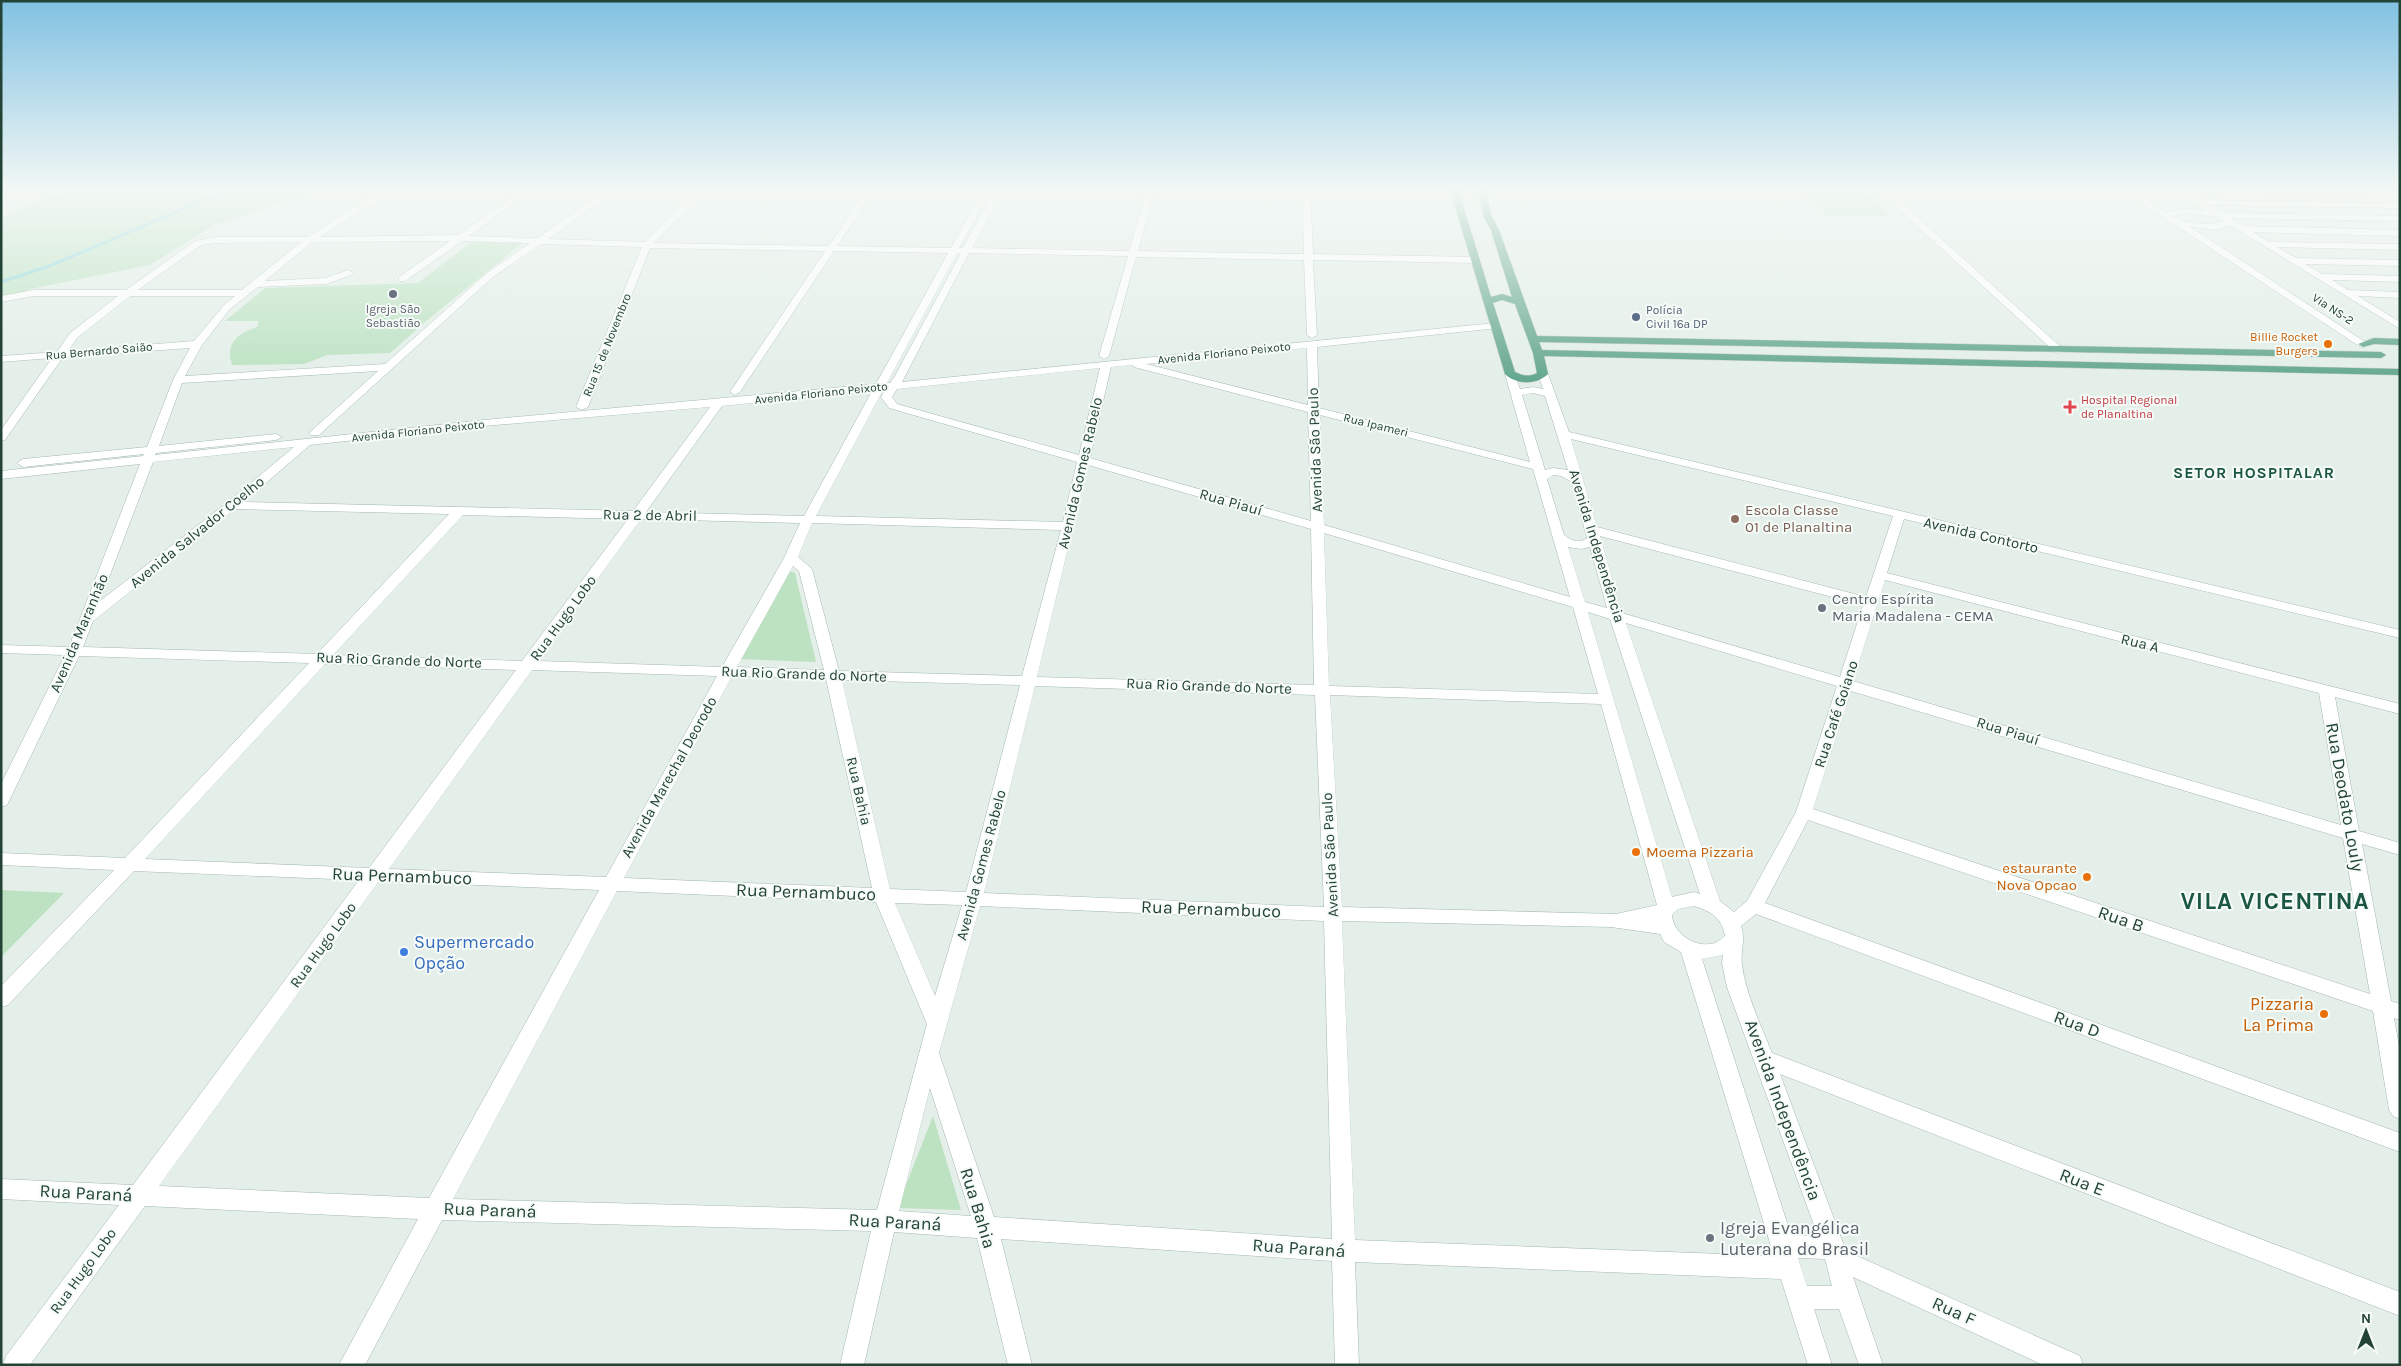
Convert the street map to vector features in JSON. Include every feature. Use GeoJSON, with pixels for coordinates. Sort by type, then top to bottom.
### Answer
{"type":"FeatureCollection","features":[{"type":"Feature","properties":{"kind":"main road"},"geometry":{"type":"LineString","coordinates":[[1473,253],[1510,374],[1527,380],[1537,378],[1543,374]]}},
{"type":"Feature","properties":{"kind":"main road","name":"Avenida Independência"},"geometry":{"type":"LineString","coordinates":[[1502,253],[1512,286],[1538,353],[1543,374]]}},
{"type":"Feature","properties":{"kind":"main road"},"geometry":{"type":"LineString","coordinates":[[1483,286],[1498,289],[1512,286]]}},
{"type":"Feature","properties":{"kind":"main road"},"geometry":{"type":"LineString","coordinates":[[1489,301],[1502,298],[1519,302]]}},
{"type":"Feature","properties":{"kind":"main road"},"geometry":{"type":"LineString","coordinates":[[1533,339],[2381,355]]}},
{"type":"Feature","properties":{"kind":"main road"},"geometry":{"type":"LineString","coordinates":[[1582,340],[1587,354]]}},
{"type":"Feature","properties":{"kind":"main road"},"geometry":{"type":"LineString","coordinates":[[2363,344],[2374,341],[2400,342]]}},
{"type":"Feature","properties":{"kind":"main road"},"geometry":{"type":"LineString","coordinates":[[1694,342],[1700,356]]}},
{"type":"Feature","properties":{"kind":"main road"},"geometry":{"type":"LineString","coordinates":[[1760,344],[1771,357]]}},
{"type":"Feature","properties":{"kind":"main road"},"geometry":{"type":"LineString","coordinates":[[1780,344],[1790,358]]}},
{"type":"Feature","properties":{"kind":"main road","name":"Via NS-2"},"geometry":{"type":"LineString","coordinates":[[2363,344],[2400,368]]}},
{"type":"Feature","properties":{"kind":"main road"},"geometry":{"type":"LineString","coordinates":[[1918,347],[1939,360]]}},
{"type":"Feature","properties":{"kind":"main road"},"geometry":{"type":"LineString","coordinates":[[2205,366],[2217,363],[2219,360],[2213,352]]}},
{"type":"Feature","properties":{"kind":"main road"},"geometry":{"type":"LineString","coordinates":[[1538,353],[1939,360],[2400,372]]}},
{"type":"Feature","properties":{"kind":"street"},"geometry":{"type":"LineString","coordinates":[[1,438],[74,336],[128,293],[184,253]]}},
{"type":"Feature","properties":{"kind":"street","name":"Avenida Maranhão"},"geometry":{"type":"LineString","coordinates":[[1,801],[74,650],[178,380],[197,344],[228,307],[294,253]]}},
{"type":"Feature","properties":{"kind":"street"},"geometry":{"type":"LineString","coordinates":[[402,279],[440,253]]}},
{"type":"Feature","properties":{"kind":"street"},"geometry":{"type":"LineString","coordinates":[[315,433],[490,275],[522,253]]}},
{"type":"Feature","properties":{"kind":"street","name":"Rua 15 de Novembro"},"geometry":{"type":"LineString","coordinates":[[582,407],[644,253]]}},
{"type":"Feature","properties":{"kind":"street"},"geometry":{"type":"LineString","coordinates":[[735,392],[829,253]]}},
{"type":"Feature","properties":{"kind":"street","name":"Avenida Marechal Deorodo"},"geometry":{"type":"LineString","coordinates":[[351,1365],[611,884],[792,558],[808,519],[883,387],[952,253]]}},
{"type":"Feature","properties":{"kind":"street"},"geometry":{"type":"LineString","coordinates":[[893,386],[965,253]]}},
{"type":"Feature","properties":{"kind":"street"},"geometry":{"type":"LineString","coordinates":[[1120,253],[1475,260]]}},
{"type":"Feature","properties":{"kind":"street","name":"Avenida Gomes Rabelo"},"geometry":{"type":"LineString","coordinates":[[852,1365],[885,1221],[937,1023],[973,899],[1029,681],[1068,526],[1105,360],[1134,253]]}},
{"type":"Feature","properties":{"kind":"street","name":"Avenida São Paulo"},"geometry":{"type":"LineString","coordinates":[[1308,253],[1322,690],[1333,914],[1348,1365]]}},
{"type":"Feature","properties":{"kind":"street"},"geometry":{"type":"LineString","coordinates":[[1952,253],[2059,350]]}},
{"type":"Feature","properties":{"kind":"street","name":"Via NS-2"},"geometry":{"type":"LineString","coordinates":[[2226,253],[2363,344]]}},
{"type":"Feature","properties":{"kind":"street","name":"Via NS-2"},"geometry":{"type":"LineString","coordinates":[[2281,253],[2400,326]]}},
{"type":"Feature","properties":{"kind":"street"},"geometry":{"type":"LineString","coordinates":[[2294,261],[2400,263]]}},
{"type":"Feature","properties":{"kind":"street"},"geometry":{"type":"LineString","coordinates":[[255,284],[326,281],[348,273]]}},
{"type":"Feature","properties":{"kind":"street"},"geometry":{"type":"LineString","coordinates":[[2320,277],[2400,279]]}},
{"type":"Feature","properties":{"kind":"street"},"geometry":{"type":"LineString","coordinates":[[1,299],[34,293],[244,293]]}},
{"type":"Feature","properties":{"kind":"street"},"geometry":{"type":"LineString","coordinates":[[2347,294],[2400,295]]}},
{"type":"Feature","properties":{"kind":"street"},"geometry":{"type":"LineString","coordinates":[[2377,312],[2400,312]]}},
{"type":"Feature","properties":{"kind":"street","name":"Avenida Floriano Peixoto"},"geometry":{"type":"LineString","coordinates":[[673,403],[735,392],[883,387],[900,376],[1105,360],[1493,321]]}},
{"type":"Feature","properties":{"kind":"street","name":"Rua Bernardo Saião"},"geometry":{"type":"LineString","coordinates":[[1,359],[197,344]]}},
{"type":"Feature","properties":{"kind":"street","name":"Avenida Floriano Peixoto"},"geometry":{"type":"LineString","coordinates":[[1105,360],[1127,363],[1205,350]]}},
{"type":"Feature","properties":{"kind":"street","name":"Rua Ipameri"},"geometry":{"type":"LineString","coordinates":[[1127,363],[1314,409],[1539,473]]}},
{"type":"Feature","properties":{"kind":"street"},"geometry":{"type":"LineString","coordinates":[[178,380],[388,367]]}},
{"type":"Feature","properties":{"kind":"street","name":"Avenida Floriano Peixoto"},"geometry":{"type":"LineString","coordinates":[[1,475],[315,433],[673,403],[719,403],[893,386],[1006,368]]}},
{"type":"Feature","properties":{"kind":"street"},"geometry":{"type":"LineString","coordinates":[[1510,374],[1607,699],[1665,915],[1674,940],[1688,949],[1708,953],[1725,949],[1734,931],[1754,906]]}},
{"type":"Feature","properties":{"kind":"street","name":"Avenida Independência"},"geometry":{"type":"LineString","coordinates":[[1543,374],[1564,434],[1616,615],[1712,904]]}},
{"type":"Feature","properties":{"kind":"street","name":"Rua Piauí"},"geometry":{"type":"LineString","coordinates":[[883,387],[893,406],[1318,527],[2400,849]]}},
{"type":"Feature","properties":{"kind":"street"},"geometry":{"type":"LineString","coordinates":[[1516,393],[1533,390],[1551,394]]}},
{"type":"Feature","properties":{"kind":"street","name":"Rua Hugo Lobo"},"geometry":{"type":"LineString","coordinates":[[15,1365],[719,403]]}},
{"type":"Feature","properties":{"kind":"street","name":"Avenida Floriano Peixoto"},"geometry":{"type":"LineString","coordinates":[[530,415],[582,407],[636,406]]}},
{"type":"Feature","properties":{"kind":"street","name":"Avenida Floriano Peixoto"},"geometry":{"type":"LineString","coordinates":[[1,465],[305,444],[486,419]]}},
{"type":"Feature","properties":{"kind":"street","name":"Avenida Contorto"},"geometry":{"type":"LineString","coordinates":[[1564,434],[1899,516],[2400,634]]}},
{"type":"Feature","properties":{"kind":"street","name":"Avenida Salvador Coelho"},"geometry":{"type":"LineString","coordinates":[[87,618],[232,505],[305,444]]}},
{"type":"Feature","properties":{"kind":"street"},"geometry":{"type":"LineString","coordinates":[[1539,473],[1544,475],[1558,472],[1569,474],[1578,482]]}},
{"type":"Feature","properties":{"kind":"street","name":"Rua 2 de Abril"},"geometry":{"type":"LineString","coordinates":[[232,505],[1068,526]]}},
{"type":"Feature","properties":{"kind":"street"},"geometry":{"type":"LineString","coordinates":[[1,999],[130,864],[460,510]]}},
{"type":"Feature","properties":{"kind":"street","name":"Rua Café Goiano"},"geometry":{"type":"LineString","coordinates":[[1754,906],[1804,812],[1899,516]]}},
{"type":"Feature","properties":{"kind":"street"},"geometry":{"type":"LineString","coordinates":[[1558,536],[1564,542],[1581,545],[1590,543],[1593,534],[1871,603]]}},
{"type":"Feature","properties":{"kind":"street","name":"Rua Bahia"},"geometry":{"type":"LineString","coordinates":[[792,558],[805,569],[834,675],[883,896],[937,1023]]}},
{"type":"Feature","properties":{"kind":"street","name":"Rua A"},"geometry":{"type":"LineString","coordinates":[[1880,575],[2400,709]]}},
{"type":"Feature","properties":{"kind":"street","name":"Rua Rio Grande do Norte"},"geometry":{"type":"LineString","coordinates":[[1,649],[323,657],[727,672],[1607,699]]}},
{"type":"Feature","properties":{"kind":"street","name":"Rua Deodato Louly"},"geometry":{"type":"LineString","coordinates":[[2326,691],[2351,834],[2391,1009],[2400,1110]]}},
{"type":"Feature","properties":{"kind":"street","name":"Rua B"},"geometry":{"type":"LineString","coordinates":[[1804,812],[2391,1009]]}},
{"type":"Feature","properties":{"kind":"street","name":"Rua Pernambuco"},"geometry":{"type":"LineString","coordinates":[[1,859],[1333,914],[1611,920],[1665,915]]}},
{"type":"Feature","properties":{"kind":"street"},"geometry":{"type":"LineString","coordinates":[[1665,915],[1678,900],[1694,899],[1712,904],[1725,912],[1734,931]]}},
{"type":"Feature","properties":{"kind":"street","name":"Rua D"},"geometry":{"type":"LineString","coordinates":[[1754,906],[2400,1143]]}},
{"type":"Feature","properties":{"kind":"street","name":"Avenida Independência"},"geometry":{"type":"LineString","coordinates":[[1734,931],[1732,963],[1737,987],[1836,1253],[1848,1298],[1871,1365]]}},
{"type":"Feature","properties":{"kind":"street"},"geometry":{"type":"LineString","coordinates":[[1688,949],[1820,1365]]}},
{"type":"Feature","properties":{"kind":"street","name":"Rua Bahia"},"geometry":{"type":"LineString","coordinates":[[929,1053],[986,1227],[1020,1365]]}},
{"type":"Feature","properties":{"kind":"street","name":"Rua E"},"geometry":{"type":"LineString","coordinates":[[1764,1059],[2400,1304]]}},
{"type":"Feature","properties":{"kind":"street","name":"Rua Paraná"},"geometry":{"type":"LineString","coordinates":[[1,1189],[435,1209],[885,1221],[1344,1251],[1788,1268]]}},
{"type":"Feature","properties":{"kind":"street"},"geometry":{"type":"LineString","coordinates":[[1782,1246],[1836,1253]]}},
{"type":"Feature","properties":{"kind":"street","name":"Rua F"},"geometry":{"type":"LineString","coordinates":[[1836,1253],[2072,1365]]}},
{"type":"Feature","properties":{"kind":"street"},"geometry":{"type":"LineString","coordinates":[[1798,1298],[1848,1298]]}},
{"type":"Feature","properties":{"kind":"green space"},"geometry":{"type":"Polygon","coordinates":[[[1,253],[170,253],[150,265],[30,289],[1,301],[1,253]]]}},
{"type":"Feature","properties":{"kind":"green space"},"geometry":{"type":"Polygon","coordinates":[[[457,253],[510,253],[390,353],[327,355],[304,364],[232,365],[230,350],[235,340],[257,327],[259,321],[225,321],[265,288],[418,283],[457,253]]]}},
{"type":"Feature","properties":{"kind":"green space"},"geometry":{"type":"Polygon","coordinates":[[[786,570],[795,573],[816,662],[739,659],[786,570]]]}},
{"type":"Feature","properties":{"kind":"green space"},"geometry":{"type":"Polygon","coordinates":[[[1,890],[64,893],[1,957],[1,890]]]}},
{"type":"Feature","properties":{"kind":"green space"},"geometry":{"type":"Polygon","coordinates":[[[933,1116],[961,1210],[897,1208],[933,1116]]]}},
{"type":"Feature","properties":{"kind":"waterway"},"geometry":{"type":"LineString","coordinates":[[1,282],[52,265],[81,253]]}},
{"type":"Feature","properties":{"kind":"place","name":"Igreja São Sebastião"},"geometry":{"type":"Point","coordinates":[393,294]}},
{"type":"Feature","properties":{"kind":"place","name":"Polícia Civil 16a DP"},"geometry":{"type":"Point","coordinates":[1636,317]}},
{"type":"Feature","properties":{"kind":"place","name":"Billie Rocket Burgers"},"geometry":{"type":"Point","coordinates":[2328,344]}},
{"type":"Feature","properties":{"kind":"place","name":"Hospital Regional de Planaltina"},"geometry":{"type":"Point","coordinates":[2070,407]}},
{"type":"Feature","properties":{"kind":"place","name":"Escola Classe 01 de Planaltina"},"geometry":{"type":"Point","coordinates":[1735,519]}},
{"type":"Feature","properties":{"kind":"place","name":"Centro Espírita Maria Madalena - CEMA"},"geometry":{"type":"Point","coordinates":[1822,608]}},
{"type":"Feature","properties":{"kind":"place","name":"Moema Pizzaria"},"geometry":{"type":"Point","coordinates":[1636,852]}},
{"type":"Feature","properties":{"kind":"place","name":"estaurante Nova Opcao"},"geometry":{"type":"Point","coordinates":[2087,877]}},
{"type":"Feature","properties":{"kind":"place","name":"Supermercado Opção"},"geometry":{"type":"Point","coordinates":[404,952]}},
{"type":"Feature","properties":{"kind":"place","name":"Pizzaria La Prima"},"geometry":{"type":"Point","coordinates":[2324,1014]}},
{"type":"Feature","properties":{"kind":"place","name":"Igreja Evangélica Luterana do Brasil"},"geometry":{"type":"Point","coordinates":[1710,1238]}},
{"type":"Feature","properties":{"kind":"district","name":"SETOR HOSPITALAR"},"geometry":{"type":"Point","coordinates":[2254,472]}},
{"type":"Feature","properties":{"kind":"district","name":"VILA VICENTINA"},"geometry":{"type":"Point","coordinates":[2275,901]}}]}
